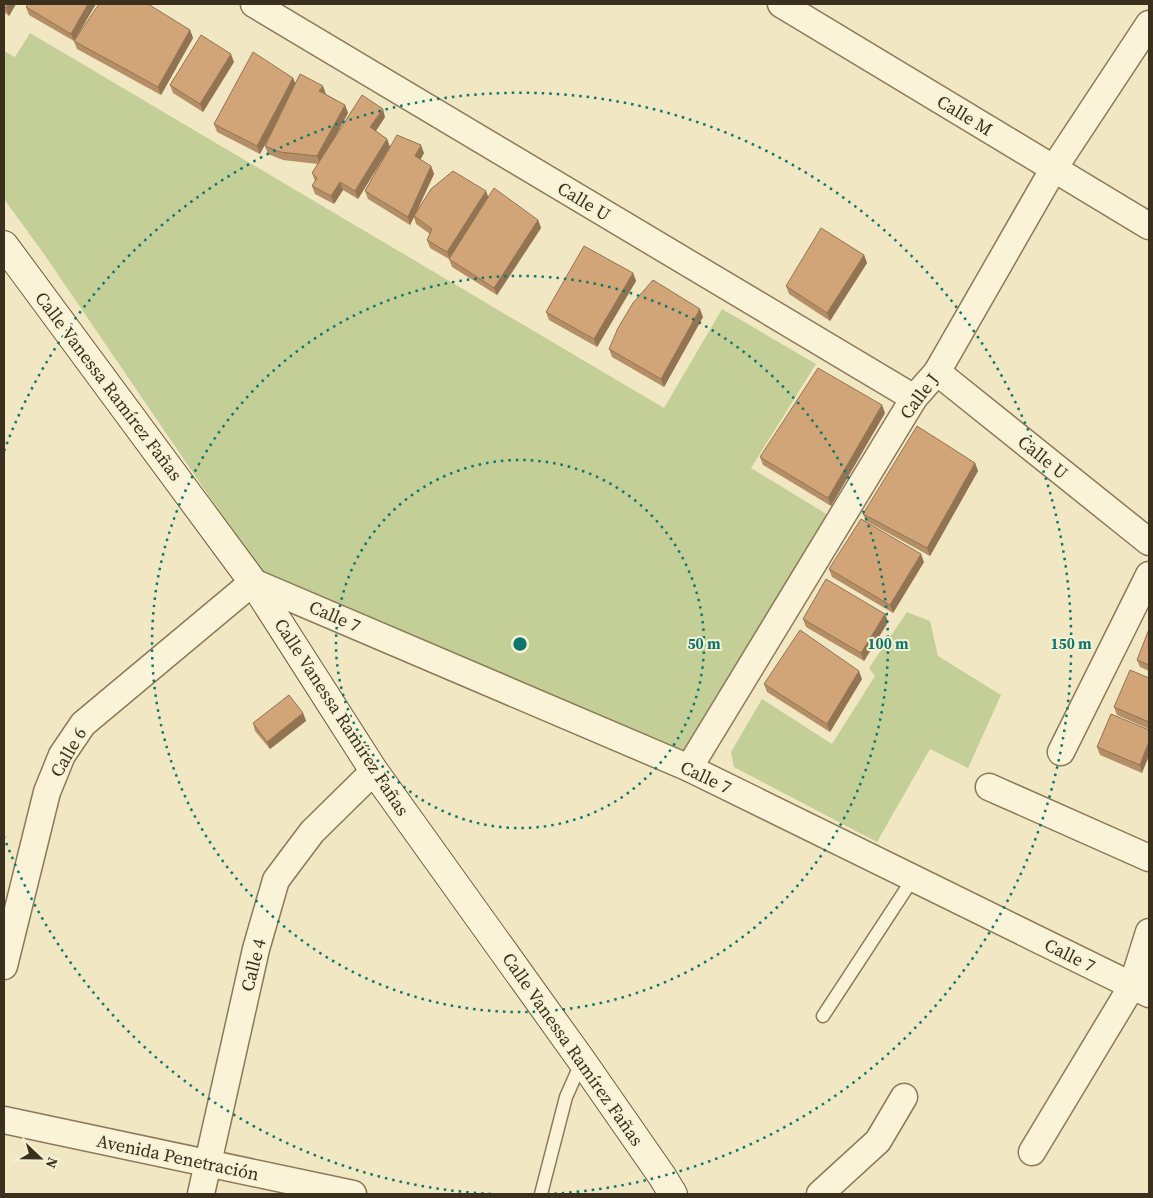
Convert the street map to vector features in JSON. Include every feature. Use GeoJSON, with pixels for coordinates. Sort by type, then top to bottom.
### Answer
{"type":"FeatureCollection","features":[{"type":"Feature","properties":{"kind":"street","name":"Calle U"},"geometry":{"type":"LineString","coordinates":[[254,4],[914,398]]}},
{"type":"Feature","properties":{"kind":"street","name":"Calle M"},"geometry":{"type":"LineString","coordinates":[[780,4],[1149,226]]}},
{"type":"Feature","properties":{"kind":"street","name":"Calle J"},"geometry":{"type":"LineString","coordinates":[[689,768],[914,398],[937,372],[1054,168],[1149,24]]}},
{"type":"Feature","properties":{"kind":"street","name":"Calle Vanessa Ramírez Fañas"},"geometry":{"type":"LineString","coordinates":[[4,245],[254,582],[374,771],[582,1061],[664,1188]]}},
{"type":"Feature","properties":{"kind":"street","name":"Calle U"},"geometry":{"type":"LineString","coordinates":[[937,372],[1149,542]]}},
{"type":"Feature","properties":{"kind":"street"},"geometry":{"type":"LineString","coordinates":[[1061,752],[1149,575]]}},
{"type":"Feature","properties":{"kind":"street","name":"Calle 7"},"geometry":{"type":"LineString","coordinates":[[254,582],[689,768],[1141,990]]}},
{"type":"Feature","properties":{"kind":"street","name":"Calle 6"},"geometry":{"type":"LineString","coordinates":[[4,966],[47,792],[62,755],[83,724],[254,582]]}},
{"type":"Feature","properties":{"kind":"street","name":"Calle 4"},"geometry":{"type":"LineString","coordinates":[[201,1194],[256,949],[276,880],[312,832],[374,771]]}},
{"type":"Feature","properties":{"kind":"street"},"geometry":{"type":"LineString","coordinates":[[989,786],[1149,858]]}},
{"type":"Feature","properties":{"kind":"street"},"geometry":{"type":"LineString","coordinates":[[1032,1152],[1141,990],[1149,932]]}},
{"type":"Feature","properties":{"kind":"street"},"geometry":{"type":"LineString","coordinates":[[820,1194],[878,1141],[904,1097]]}},
{"type":"Feature","properties":{"kind":"street","name":"Avenida Penetración"},"geometry":{"type":"LineString","coordinates":[[4,1120],[353,1194]]}},
{"type":"Feature","properties":{"kind":"lane"},"geometry":{"type":"LineString","coordinates":[[823,1016],[914,878]]}},
{"type":"Feature","properties":{"kind":"lane"},"geometry":{"type":"LineString","coordinates":[[541,1194],[566,1097],[582,1061]]}},
{"type":"Feature","properties":{"kind":"green space"},"geometry":{"type":"Polygon","coordinates":[[[30,33],[664,408],[722,309],[816,364],[751,468],[833,518],[684,755],[260,571],[44,254],[4,199],[4,51],[15,57],[30,33]]]}},
{"type":"Feature","properties":{"kind":"green space"},"geometry":{"type":"Polygon","coordinates":[[[907,612],[930,621],[938,656],[1001,695],[968,768],[930,749],[877,842],[734,767],[731,752],[762,699],[832,744],[875,676],[869,668],[907,612]]]}},
{"type":"Feature","properties":{"kind":"building"},"geometry":{"type":"Polygon","coordinates":[[[28,4],[88,4],[71,34],[26,7],[28,4]]]}},
{"type":"Feature","properties":{"kind":"building"},"geometry":{"type":"Polygon","coordinates":[[[99,4],[148,4],[190,30],[158,87],[74,41],[99,4]]]}},
{"type":"Feature","properties":{"kind":"building"},"geometry":{"type":"Polygon","coordinates":[[[201,35],[231,54],[200,104],[170,85],[201,35]]]}},
{"type":"Feature","properties":{"kind":"building"},"geometry":{"type":"Polygon","coordinates":[[[253,52],[293,78],[257,146],[214,124],[253,52]]]}},
{"type":"Feature","properties":{"kind":"building"},"geometry":{"type":"Polygon","coordinates":[[[300,74],[323,86],[319,91],[345,105],[317,156],[280,152],[265,146],[300,74]]]}},
{"type":"Feature","properties":{"kind":"building"},"geometry":{"type":"Polygon","coordinates":[[[362,95],[383,109],[370,127],[387,139],[355,191],[340,182],[331,196],[312,186],[317,178],[312,173],[362,95]]]}},
{"type":"Feature","properties":{"kind":"building"},"geometry":{"type":"Polygon","coordinates":[[[397,135],[421,145],[415,156],[431,166],[408,217],[365,191],[397,135]]]}},
{"type":"Feature","properties":{"kind":"building"},"geometry":{"type":"Polygon","coordinates":[[[453,171],[486,191],[447,252],[427,240],[432,229],[414,216],[431,189],[453,171]]]}},
{"type":"Feature","properties":{"kind":"building"},"geometry":{"type":"Polygon","coordinates":[[[494,188],[538,220],[494,288],[449,259],[494,188]]]}},
{"type":"Feature","properties":{"kind":"building"},"geometry":{"type":"Polygon","coordinates":[[[821,228],[864,255],[827,313],[786,286],[821,228]]]}},
{"type":"Feature","properties":{"kind":"building"},"geometry":{"type":"Polygon","coordinates":[[[584,246],[633,273],[594,339],[546,312],[584,246]]]}},
{"type":"Feature","properties":{"kind":"building"},"geometry":{"type":"Polygon","coordinates":[[[653,280],[700,309],[661,379],[609,349],[618,328],[633,303],[653,280]]]}},
{"type":"Feature","properties":{"kind":"building"},"geometry":{"type":"Polygon","coordinates":[[[818,368],[882,405],[828,498],[760,457],[818,368]]]}},
{"type":"Feature","properties":{"kind":"building"},"geometry":{"type":"Polygon","coordinates":[[[917,426],[975,463],[927,548],[863,514],[917,426]]]}},
{"type":"Feature","properties":{"kind":"building"},"geometry":{"type":"Polygon","coordinates":[[[861,519],[921,554],[890,605],[829,569],[861,519]]]}},
{"type":"Feature","properties":{"kind":"building"},"geometry":{"type":"Polygon","coordinates":[[[826,579],[885,614],[861,653],[803,619],[826,579]]]}},
{"type":"Feature","properties":{"kind":"building"},"geometry":{"type":"Polygon","coordinates":[[[1149,629],[1149,665],[1137,660],[1149,629]]]}},
{"type":"Feature","properties":{"kind":"building"},"geometry":{"type":"Polygon","coordinates":[[[800,630],[859,671],[827,724],[764,684],[800,630]]]}},
{"type":"Feature","properties":{"kind":"building"},"geometry":{"type":"Polygon","coordinates":[[[1130,670],[1149,678],[1149,722],[1114,707],[1130,670]]]}},
{"type":"Feature","properties":{"kind":"building"},"geometry":{"type":"Polygon","coordinates":[[[289,695],[303,713],[267,742],[253,723],[289,695]]]}},
{"type":"Feature","properties":{"kind":"building"},"geometry":{"type":"Polygon","coordinates":[[[1111,714],[1149,730],[1149,741],[1140,765],[1097,747],[1111,714]]]}}]}
